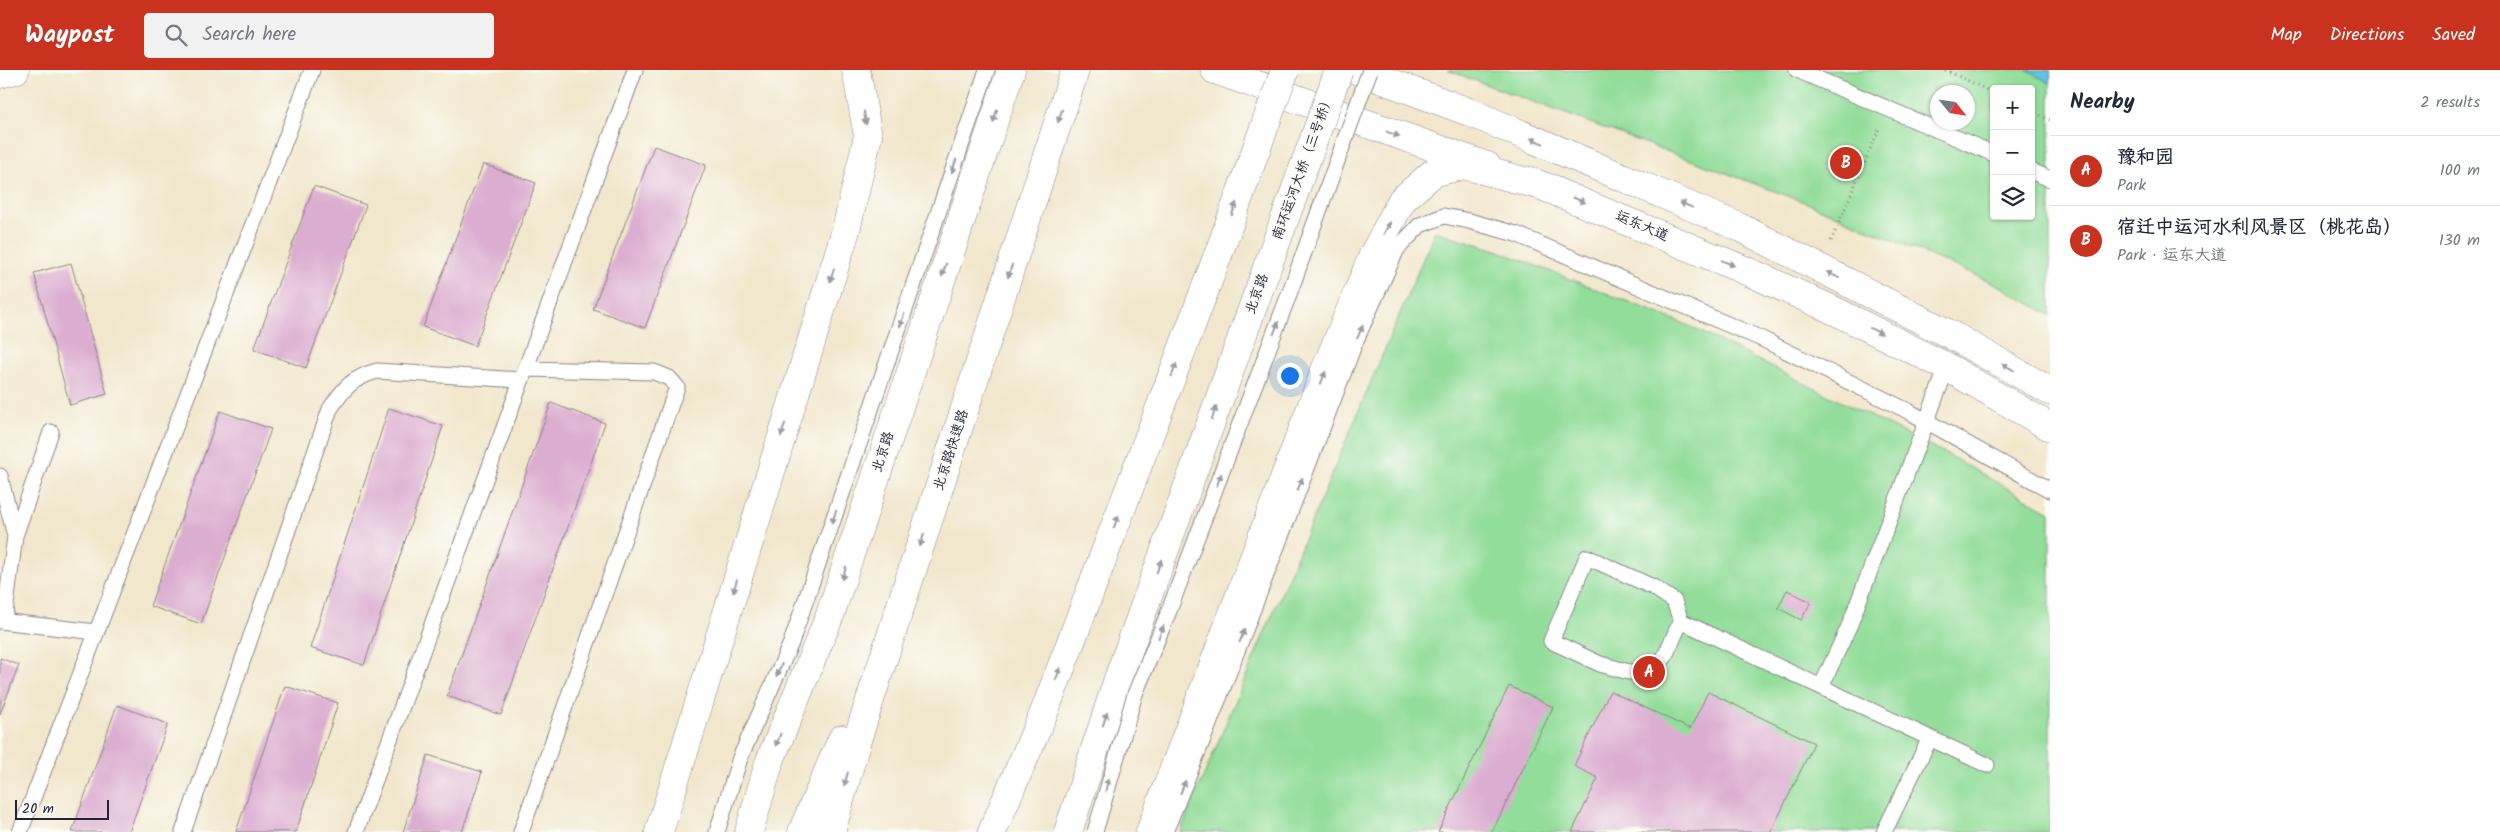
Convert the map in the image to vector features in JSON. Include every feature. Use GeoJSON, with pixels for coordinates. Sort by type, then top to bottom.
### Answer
{"type":"FeatureCollection","features":[{"type":"Feature","properties":{"kind":"main road"},"geometry":{"type":"LineString","coordinates":[[0,74],[15,70]]}},
{"type":"Feature","properties":{"kind":"main road"},"geometry":{"type":"LineString","coordinates":[[659,832],[846,230],[868,136],[856,70]]}},
{"type":"Feature","properties":{"kind":"main road","name":"北京路"},"geometry":{"type":"LineString","coordinates":[[749,832],[769,763],[830,615],[862,474],[1011,70]]}},
{"type":"Feature","properties":{"kind":"main road","name":"北京路快速路"},"geometry":{"type":"LineString","coordinates":[[831,832],[856,740],[1075,70]]}},
{"type":"Feature","properties":{"kind":"main road","name":"运东大道"},"geometry":{"type":"LineString","coordinates":[[1215,70],[1553,189],[1749,272],[1947,367],[2050,427]]}},
{"type":"Feature","properties":{"kind":"main road"},"geometry":{"type":"LineString","coordinates":[[1004,832],[1045,710],[1218,255],[1285,70]]}},
{"type":"Feature","properties":{"kind":"main road","name":"南环运河大桥（三号桥）"},"geometry":{"type":"LineString","coordinates":[[1268,265],[1339,70]]}},
{"type":"Feature","properties":{"kind":"main road"},"geometry":{"type":"LineString","coordinates":[[1356,70],[1478,116],[1739,227],[1955,337],[2050,391]]}},
{"type":"Feature","properties":{"kind":"main road"},"geometry":{"type":"LineString","coordinates":[[1150,832],[1326,368],[1374,253],[1402,200],[1433,173],[1464,166],[1553,189]]}},
{"type":"Feature","properties":{"kind":"main road","name":"北京路"},"geometry":{"type":"LineString","coordinates":[[1068,832],[1118,679],[1268,265]]}},
{"type":"Feature","properties":{"kind":"main road"},"geometry":{"type":"LineString","coordinates":[[802,832],[898,614]]}},
{"type":"Feature","properties":{"kind":"main road"},"geometry":{"type":"LineString","coordinates":[[992,832],[1045,710]]}},
{"type":"Feature","properties":{"kind":"lane"},"geometry":{"type":"LineString","coordinates":[[20,832],[312,70]]}},
{"type":"Feature","properties":{"kind":"lane"},"geometry":{"type":"LineString","coordinates":[[356,832],[635,70]]}},
{"type":"Feature","properties":{"kind":"lane"},"geometry":{"type":"LineString","coordinates":[[717,832],[740,758],[862,474],[987,70]]}},
{"type":"Feature","properties":{"kind":"lane"},"geometry":{"type":"LineString","coordinates":[[1095,832],[1134,694],[1168,616],[1274,334],[1370,70]]}},
{"type":"Feature","properties":{"kind":"lane"},"geometry":{"type":"LineString","coordinates":[[1797,70],[1990,152]]}},
{"type":"Feature","properties":{"kind":"lane"},"geometry":{"type":"LineString","coordinates":[[2035,173],[2050,179]]}},
{"type":"Feature","properties":{"kind":"lane"},"geometry":{"type":"LineString","coordinates":[[1165,832],[1206,732],[1356,340],[1397,249],[1420,225],[1444,216],[1469,220],[1516,234],[1762,339],[1926,421],[2050,490]]}},
{"type":"Feature","properties":{"kind":"lane"},"geometry":{"type":"LineString","coordinates":[[1822,687],[1850,624],[1947,367]]}},
{"type":"Feature","properties":{"kind":"lane"},"geometry":{"type":"LineString","coordinates":[[183,832],[330,409],[343,389],[361,375],[377,371],[524,374],[654,372],[669,378],[677,386],[521,832]]}},
{"type":"Feature","properties":{"kind":"lane"},"geometry":{"type":"LineString","coordinates":[[51,432],[15,536],[2,621],[96,632]]}},
{"type":"Feature","properties":{"kind":"lane"},"geometry":{"type":"LineString","coordinates":[[0,476],[15,536]]}},
{"type":"Feature","properties":{"kind":"lane"},"geometry":{"type":"LineString","coordinates":[[1681,621],[1664,658],[1648,671],[1629,672],[1600,664],[1551,641],[1587,557],[1653,587],[1674,601],[1681,621],[1987,765]]}},
{"type":"Feature","properties":{"kind":"lane"},"geometry":{"type":"LineString","coordinates":[[1884,832],[1930,738]]}},
{"type":"Feature","properties":{"kind":"path"},"geometry":{"type":"LineString","coordinates":[[1945,70],[1990,91]]}},
{"type":"Feature","properties":{"kind":"path"},"geometry":{"type":"LineString","coordinates":[[1820,268],[1888,108]]}},
{"type":"Feature","properties":{"kind":"path"},"geometry":{"type":"LineString","coordinates":[[2035,113],[2050,120]]}},
{"type":"Feature","properties":{"kind":"green space"},"geometry":{"type":"Polygon","coordinates":[[[1447,70],[2050,70],[2050,315],[1994,283],[1807,203],[1447,70]]]}},
{"type":"Feature","properties":{"kind":"green space"},"geometry":{"type":"Polygon","coordinates":[[[1435,231],[1496,250],[1685,324],[1948,455],[2050,512],[2050,832],[1180,832],[1435,231]]]}},
{"type":"Feature","properties":{"kind":"water"},"geometry":{"type":"Polygon","coordinates":[[[2026,70],[2050,70],[2050,83],[2026,70]]]}},
{"type":"Feature","properties":{"kind":"building"},"geometry":{"type":"Polygon","coordinates":[[[654,146],[706,165],[645,328],[593,309],[654,146]]]}},
{"type":"Feature","properties":{"kind":"building"},"geometry":{"type":"Polygon","coordinates":[[[483,164],[536,183],[475,346],[423,327],[483,164]]]}},
{"type":"Feature","properties":{"kind":"building"},"geometry":{"type":"Polygon","coordinates":[[[314,186],[366,205],[306,368],[254,349],[314,186]]]}},
{"type":"Feature","properties":{"kind":"building"},"geometry":{"type":"Polygon","coordinates":[[[71,263],[107,394],[70,405],[34,273],[71,263]]]}},
{"type":"Feature","properties":{"kind":"building"},"geometry":{"type":"Polygon","coordinates":[[[551,403],[605,423],[501,715],[447,696],[551,403]]]}},
{"type":"Feature","properties":{"kind":"building"},"geometry":{"type":"Polygon","coordinates":[[[389,408],[443,426],[364,665],[310,648],[389,408]]]}},
{"type":"Feature","properties":{"kind":"building"},"geometry":{"type":"Polygon","coordinates":[[[220,411],[271,429],[201,624],[150,606],[220,411]]]}},
{"type":"Feature","properties":{"kind":"building"},"geometry":{"type":"Polygon","coordinates":[[[1787,590],[1811,602],[1801,620],[1778,608],[1787,590]]]}},
{"type":"Feature","properties":{"kind":"building"},"geometry":{"type":"Polygon","coordinates":[[[0,658],[19,665],[0,714],[0,658]]]}},
{"type":"Feature","properties":{"kind":"building"},"geometry":{"type":"Polygon","coordinates":[[[285,686],[338,703],[296,832],[236,832],[285,686]]]}},
{"type":"Feature","properties":{"kind":"building"},"geometry":{"type":"Polygon","coordinates":[[[1509,686],[1553,707],[1492,832],[1438,832],[1509,686]]]}},
{"type":"Feature","properties":{"kind":"building"},"geometry":{"type":"Polygon","coordinates":[[[1610,691],[1690,729],[1708,692],[1814,743],[1771,832],[1572,832],[1598,778],[1574,766],[1610,691]]]}},
{"type":"Feature","properties":{"kind":"building"},"geometry":{"type":"Polygon","coordinates":[[[117,705],[168,724],[129,832],[72,832],[117,705]]]}},
{"type":"Feature","properties":{"kind":"building"},"geometry":{"type":"Polygon","coordinates":[[[428,755],[482,772],[462,832],[403,832],[428,755]]]}},
{"type":"Feature","properties":{"kind":"place","name":"宿迁中运河水利风景区（桃花岛）"},"geometry":{"type":"Point","coordinates":[1846,163]}},
{"type":"Feature","properties":{"kind":"place","name":"豫和园"},"geometry":{"type":"Point","coordinates":[1649,672]}}]}
